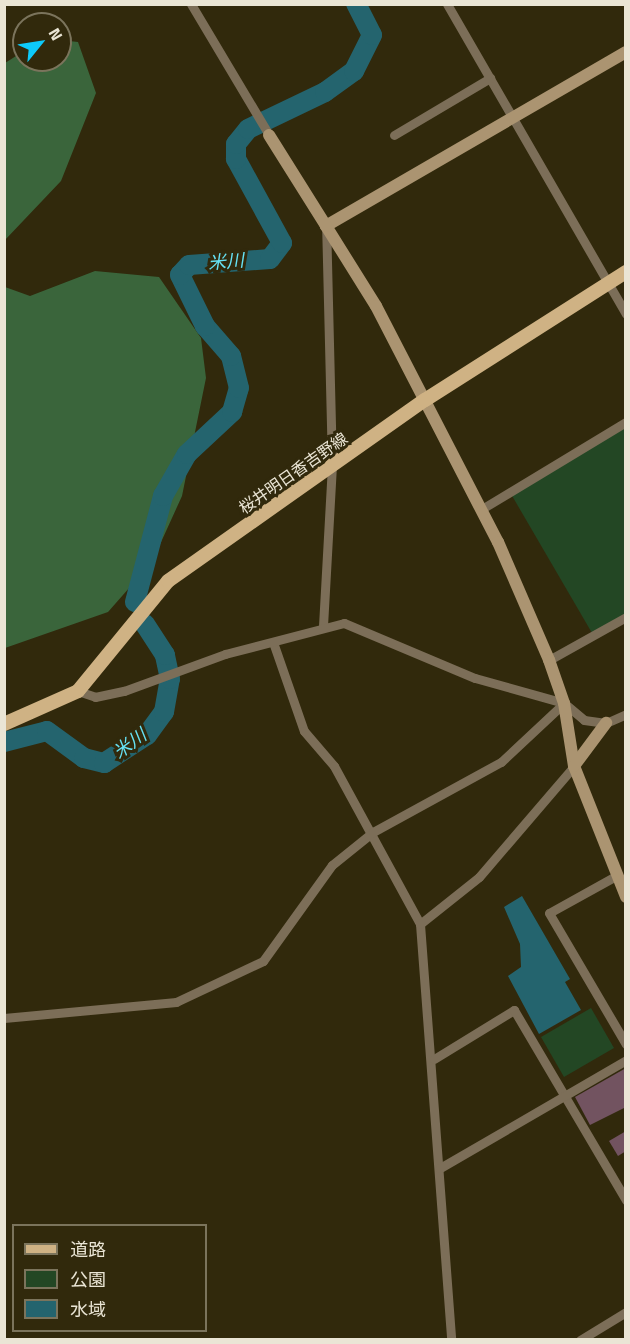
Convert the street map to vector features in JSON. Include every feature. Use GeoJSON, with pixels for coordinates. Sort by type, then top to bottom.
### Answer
{"type":"FeatureCollection","features":[{"type":"Feature","properties":{"kind":"main road","name":"桜井明日香吉野線"},"geometry":{"type":"LineString","coordinates":[[4,724],[78,691],[168,581],[425,400],[626,272]]}},
{"type":"Feature","properties":{"kind":"street"},"geometry":{"type":"LineString","coordinates":[[191,4],[326,226],[425,400],[480,510],[549,660],[564,703],[574,766],[614,878],[626,897]]}},
{"type":"Feature","properties":{"kind":"street"},"geometry":{"type":"LineString","coordinates":[[447,4],[626,314]]}},
{"type":"Feature","properties":{"kind":"street"},"geometry":{"type":"LineString","coordinates":[[326,226],[512,115],[626,52]]}},
{"type":"Feature","properties":{"kind":"street"},"geometry":{"type":"LineString","coordinates":[[394,135],[490,78]]}},
{"type":"Feature","properties":{"kind":"street"},"geometry":{"type":"LineString","coordinates":[[323,626],[332,466],[326,226]]}},
{"type":"Feature","properties":{"kind":"street"},"geometry":{"type":"LineString","coordinates":[[480,510],[626,422]]}},
{"type":"Feature","properties":{"kind":"street"},"geometry":{"type":"LineString","coordinates":[[549,660],[626,617]]}},
{"type":"Feature","properties":{"kind":"street"},"geometry":{"type":"LineString","coordinates":[[78,691],[95,697],[124,692],[225,654],[274,645],[323,626],[345,623],[475,678],[564,703],[584,720],[606,723],[624,718]]}},
{"type":"Feature","properties":{"kind":"street"},"geometry":{"type":"LineString","coordinates":[[274,645],[304,731],[334,766],[373,832],[420,924],[434,1059],[451,1340]]}},
{"type":"Feature","properties":{"kind":"street"},"geometry":{"type":"LineString","coordinates":[[4,1018],[176,1002],[263,961],[332,865],[373,832],[501,762],[564,703]]}},
{"type":"Feature","properties":{"kind":"street"},"geometry":{"type":"LineString","coordinates":[[420,924],[479,877],[574,766],[606,723]]}},
{"type":"Feature","properties":{"kind":"street"},"geometry":{"type":"LineString","coordinates":[[614,878],[549,913],[626,1044]]}},
{"type":"Feature","properties":{"kind":"street"},"geometry":{"type":"LineString","coordinates":[[434,1059],[514,1010],[626,1200]]}},
{"type":"Feature","properties":{"kind":"street"},"geometry":{"type":"LineString","coordinates":[[440,1168],[626,1060]]}},
{"type":"Feature","properties":{"kind":"street"},"geometry":{"type":"LineString","coordinates":[[580,1340],[626,1312]]}},
{"type":"Feature","properties":{"kind":"green space"},"geometry":{"type":"Polygon","coordinates":[[[72,41],[78,42],[96,93],[61,181],[5,240],[5,63],[12,59],[12,72],[72,72],[72,41]]]}},
{"type":"Feature","properties":{"kind":"green space"},"geometry":{"type":"Polygon","coordinates":[[[95,271],[159,277],[201,338],[206,378],[182,496],[152,562],[108,612],[5,648],[5,287],[30,296],[95,271]]]}},
{"type":"Feature","properties":{"kind":"green space"},"geometry":{"type":"Polygon","coordinates":[[[625,428],[625,614],[592,633],[511,494],[625,428]]]}},
{"type":"Feature","properties":{"kind":"green space"},"geometry":{"type":"Polygon","coordinates":[[[591,1008],[614,1048],[564,1077],[541,1037],[591,1008]]]}},
{"type":"Feature","properties":{"kind":"water"},"geometry":{"type":"Polygon","coordinates":[[[522,896],[570,979],[565,982],[581,1010],[539,1034],[508,976],[521,967],[520,944],[504,907],[522,896]]]}},
{"type":"Feature","properties":{"kind":"building"},"geometry":{"type":"Polygon","coordinates":[[[626,1068],[626,1107],[590,1125],[575,1097],[626,1068]]]}},
{"type":"Feature","properties":{"kind":"building"},"geometry":{"type":"Polygon","coordinates":[[[626,1131],[626,1151],[618,1156],[609,1141],[626,1131]]]}},
{"type":"Feature","properties":{"kind":"waterway","name":"米川"},"geometry":{"type":"LineString","coordinates":[[135,602],[163,496],[187,454],[232,412],[239,388],[231,356],[205,326],[180,275],[189,265],[270,259],[282,243],[236,159],[236,144],[248,129],[325,92],[354,71],[372,35],[356,4]]}},
{"type":"Feature","properties":{"kind":"waterway","name":"米川"},"geometry":{"type":"LineString","coordinates":[[4,742],[47,731],[84,758],[104,763],[147,735],[164,712],[170,679],[165,655],[145,624]]}}]}
